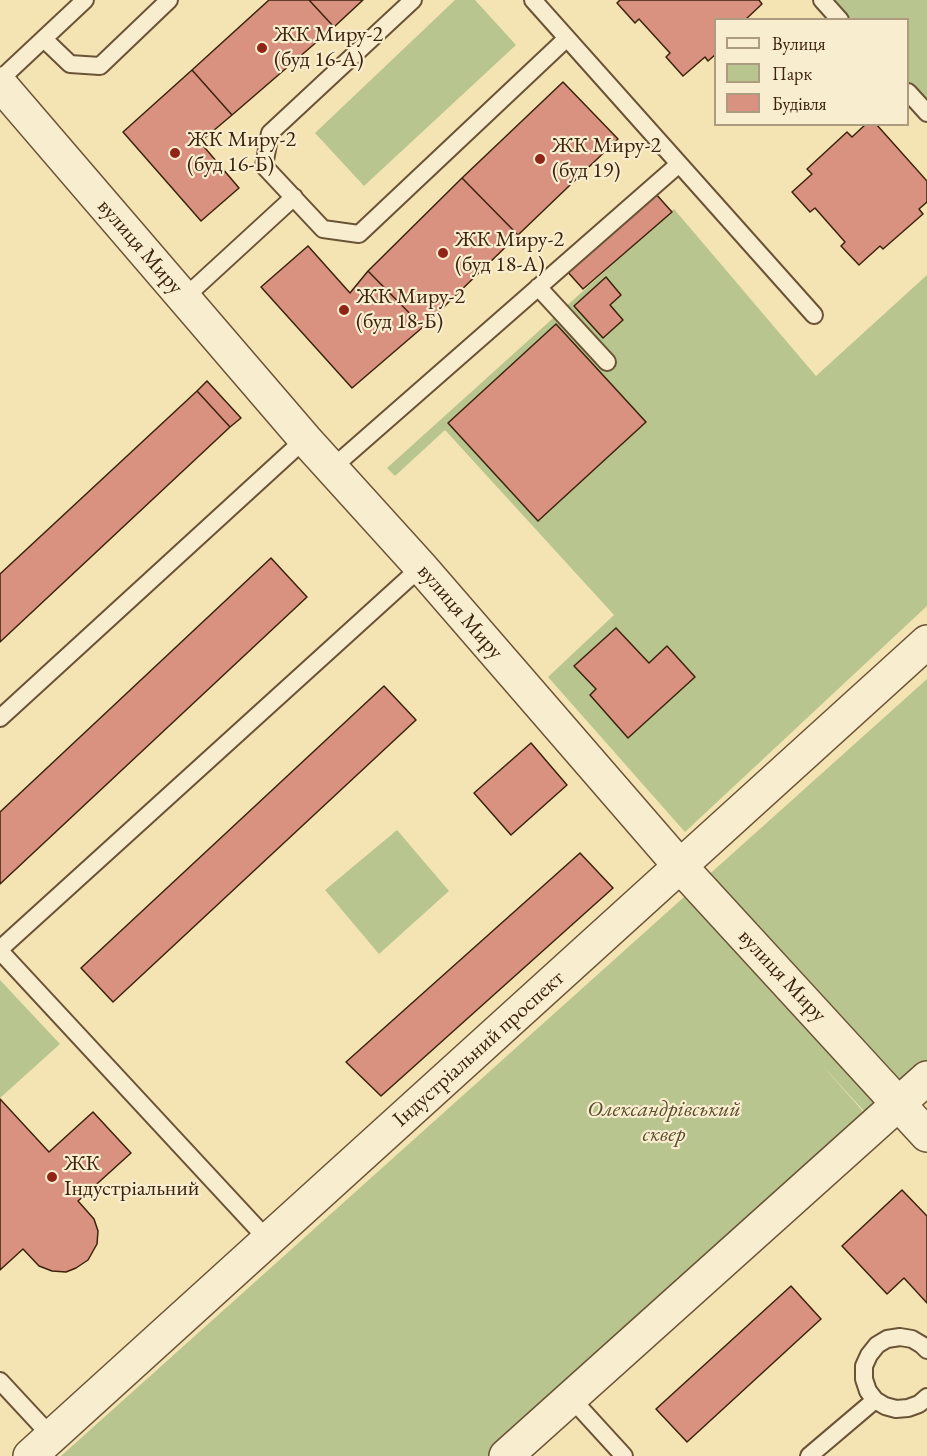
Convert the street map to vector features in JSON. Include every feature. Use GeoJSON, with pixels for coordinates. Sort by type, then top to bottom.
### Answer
{"type":"FeatureCollection","features":[{"type":"Feature","properties":{"kind":"street","name":"вулиця Миру"},"geometry":{"type":"LineString","coordinates":[[0,84],[305,439],[420,567],[680,866],[927,1135]]}},
{"type":"Feature","properties":{"kind":"street","name":"Індустріальний проспект"},"geometry":{"type":"LineString","coordinates":[[41,1446],[927,642]]}},
{"type":"Feature","properties":{"kind":"street"},"geometry":{"type":"LineString","coordinates":[[506,1456],[927,1078]]}},
{"type":"Feature","properties":{"kind":"lane"},"geometry":{"type":"LineString","coordinates":[[0,79],[85,0]]}},
{"type":"Feature","properties":{"kind":"lane"},"geometry":{"type":"LineString","coordinates":[[44,39],[70,64],[100,66],[169,0]]}},
{"type":"Feature","properties":{"kind":"lane"},"geometry":{"type":"LineString","coordinates":[[413,0],[270,134],[264,166],[324,229],[360,234],[567,38]]}},
{"type":"Feature","properties":{"kind":"lane"},"geometry":{"type":"LineString","coordinates":[[533,0],[814,315]]}},
{"type":"Feature","properties":{"kind":"lane"},"geometry":{"type":"LineString","coordinates":[[822,0],[838,18]]}},
{"type":"Feature","properties":{"kind":"lane"},"geometry":{"type":"LineString","coordinates":[[909,93],[927,113]]}},
{"type":"Feature","properties":{"kind":"lane"},"geometry":{"type":"LineString","coordinates":[[332,468],[679,164]]}},
{"type":"Feature","properties":{"kind":"lane"},"geometry":{"type":"LineString","coordinates":[[184,298],[294,197]]}},
{"type":"Feature","properties":{"kind":"lane"},"geometry":{"type":"LineString","coordinates":[[538,287],[607,362]]}},
{"type":"Feature","properties":{"kind":"lane"},"geometry":{"type":"LineString","coordinates":[[0,718],[305,439]]}},
{"type":"Feature","properties":{"kind":"lane"},"geometry":{"type":"LineString","coordinates":[[268,1240],[0,950],[420,567]]}},
{"type":"Feature","properties":{"kind":"lane"},"geometry":{"type":"LineString","coordinates":[[927,1350],[912,1339],[900,1337],[887,1339],[877,1345],[868,1355],[864,1366],[864,1379],[868,1391],[875,1400],[885,1406],[896,1409],[908,1408],[919,1404],[927,1397]]}},
{"type":"Feature","properties":{"kind":"lane"},"geometry":{"type":"LineString","coordinates":[[0,1381],[41,1446]]}},
{"type":"Feature","properties":{"kind":"lane"},"geometry":{"type":"LineString","coordinates":[[571,1398],[624,1456]]}},
{"type":"Feature","properties":{"kind":"lane"},"geometry":{"type":"LineString","coordinates":[[810,1456],[875,1400]]}},
{"type":"Feature","properties":{"kind":"green space"},"geometry":{"type":"Polygon","coordinates":[[[455,0],[475,0],[516,45],[364,186],[315,133],[455,0]]]}},
{"type":"Feature","properties":{"kind":"green space"},"geometry":{"type":"Polygon","coordinates":[[[822,0],[927,0],[927,113],[909,93],[909,18],[839,18],[822,0]]]}},
{"type":"Feature","properties":{"kind":"green space"},"geometry":{"type":"Polygon","coordinates":[[[674,209],[816,376],[927,275],[927,606],[685,832],[548,677],[614,615],[445,430],[395,476],[387,468],[674,209]],[[556,324],[448,423],[538,520],[556,324]],[[616,628],[574,666],[596,689],[590,695],[628,737],[695,677],[668,646],[649,663],[616,628]]]}},
{"type":"Feature","properties":{"kind":"green space","name":"Олександрівський сквер"},"geometry":{"type":"Polygon","coordinates":[[[927,679],[927,1094],[884,1133],[821,1064],[883,1134],[518,1456],[61,1456],[927,679]]]}},
{"type":"Feature","properties":{"kind":"green space"},"geometry":{"type":"Polygon","coordinates":[[[397,830],[449,891],[379,954],[325,890],[397,830]]]}},
{"type":"Feature","properties":{"kind":"green space"},"geometry":{"type":"Polygon","coordinates":[[[0,980],[60,1044],[0,1098],[0,980]]]}},
{"type":"Feature","properties":{"kind":"building","name":"ЖК Миру-2 (буд 16-А)"},"geometry":{"type":"Polygon","coordinates":[[[269,0],[309,0],[334,27],[232,115],[192,70],[269,0]]]}},
{"type":"Feature","properties":{"kind":"building"},"geometry":{"type":"Polygon","coordinates":[[[309,0],[363,0],[334,27],[309,0]]]}},
{"type":"Feature","properties":{"kind":"building"},"geometry":{"type":"Polygon","coordinates":[[[620,0],[759,0],[762,4],[747,18],[714,18],[714,56],[708,61],[705,57],[683,76],[666,57],[670,53],[639,19],[635,23],[617,3],[620,0]]]}},
{"type":"Feature","properties":{"kind":"building","name":"ЖК Миру-2 (буд 16-Б)"},"geometry":{"type":"Polygon","coordinates":[[[192,70],[232,115],[200,142],[239,188],[201,221],[123,132],[192,70]]]}},
{"type":"Feature","properties":{"kind":"building","name":"ЖК Миру-2 (буд 19)"},"geometry":{"type":"Polygon","coordinates":[[[563,82],[618,139],[518,235],[462,178],[563,82]]]}},
{"type":"Feature","properties":{"kind":"building"},"geometry":{"type":"Polygon","coordinates":[[[864,126],[878,126],[927,181],[927,202],[919,209],[923,214],[883,249],[880,246],[859,265],[841,246],[845,242],[815,208],[810,212],[792,192],[812,174],[807,169],[847,132],[852,137],[864,126]]]}},
{"type":"Feature","properties":{"kind":"building","name":"ЖК Миру-2 (буд 18-А)"},"geometry":{"type":"Polygon","coordinates":[[[462,178],[518,235],[423,327],[368,271],[462,178]]]}},
{"type":"Feature","properties":{"kind":"building"},"geometry":{"type":"Polygon","coordinates":[[[655,193],[672,212],[583,289],[566,270],[655,193]]]}},
{"type":"Feature","properties":{"kind":"building","name":"ЖК Миру-2 (буд 18-Б)"},"geometry":{"type":"Polygon","coordinates":[[[308,246],[350,293],[368,271],[423,327],[352,388],[261,287],[308,246]]]}},
{"type":"Feature","properties":{"kind":"building"},"geometry":{"type":"Polygon","coordinates":[[[606,277],[621,295],[610,305],[623,320],[603,338],[574,306],[606,277]]]}},
{"type":"Feature","properties":{"kind":"building"},"geometry":{"type":"Polygon","coordinates":[[[556,324],[646,422],[538,521],[448,423],[556,324]]]}},
{"type":"Feature","properties":{"kind":"building"},"geometry":{"type":"Polygon","coordinates":[[[207,381],[241,418],[230,427],[197,391],[207,381]]]}},
{"type":"Feature","properties":{"kind":"building"},"geometry":{"type":"Polygon","coordinates":[[[197,391],[230,427],[0,642],[0,574],[197,391]]]}},
{"type":"Feature","properties":{"kind":"building"},"geometry":{"type":"Polygon","coordinates":[[[271,558],[307,597],[0,884],[0,812],[271,558]]]}},
{"type":"Feature","properties":{"kind":"building"},"geometry":{"type":"Polygon","coordinates":[[[616,628],[649,663],[667,646],[695,677],[628,738],[590,695],[596,689],[574,666],[616,628]]]}},
{"type":"Feature","properties":{"kind":"building"},"geometry":{"type":"Polygon","coordinates":[[[384,686],[416,720],[113,1002],[81,968],[384,686]]]}},
{"type":"Feature","properties":{"kind":"building"},"geometry":{"type":"Polygon","coordinates":[[[531,743],[567,785],[511,835],[474,793],[531,743]]]}},
{"type":"Feature","properties":{"kind":"building"},"geometry":{"type":"Polygon","coordinates":[[[580,853],[613,888],[381,1096],[346,1062],[580,853]]]}},
{"type":"Feature","properties":{"kind":"building","name":"ЖК Індустріальний"},"geometry":{"type":"Polygon","coordinates":[[[0,1099],[49,1152],[93,1112],[131,1153],[78,1201],[94,1219],[98,1231],[97,1244],[88,1260],[76,1268],[66,1272],[52,1271],[39,1266],[23,1249],[0,1270],[0,1099]]]}},
{"type":"Feature","properties":{"kind":"building"},"geometry":{"type":"Polygon","coordinates":[[[902,1190],[927,1216],[927,1303],[904,1278],[887,1294],[842,1246],[902,1190]]]}},
{"type":"Feature","properties":{"kind":"building"},"geometry":{"type":"Polygon","coordinates":[[[791,1286],[821,1319],[687,1442],[656,1409],[791,1286]]]}},
{"type":"Feature","properties":{"kind":"place","name":"ЖК Миру-2 (буд 16-А)"},"geometry":{"type":"Point","coordinates":[262,48]}},
{"type":"Feature","properties":{"kind":"place","name":"ЖК Миру-2 (буд 16-Б)"},"geometry":{"type":"Point","coordinates":[175,153]}},
{"type":"Feature","properties":{"kind":"place","name":"ЖК Миру-2 (буд 19)"},"geometry":{"type":"Point","coordinates":[540,159]}},
{"type":"Feature","properties":{"kind":"place","name":"ЖК Миру-2 (буд 18-А)"},"geometry":{"type":"Point","coordinates":[443,253]}},
{"type":"Feature","properties":{"kind":"place","name":"ЖК Миру-2 (буд 18-Б)"},"geometry":{"type":"Point","coordinates":[344,310]}},
{"type":"Feature","properties":{"kind":"place","name":"ЖК Індустріальний"},"geometry":{"type":"Point","coordinates":[52,1177]}}]}
